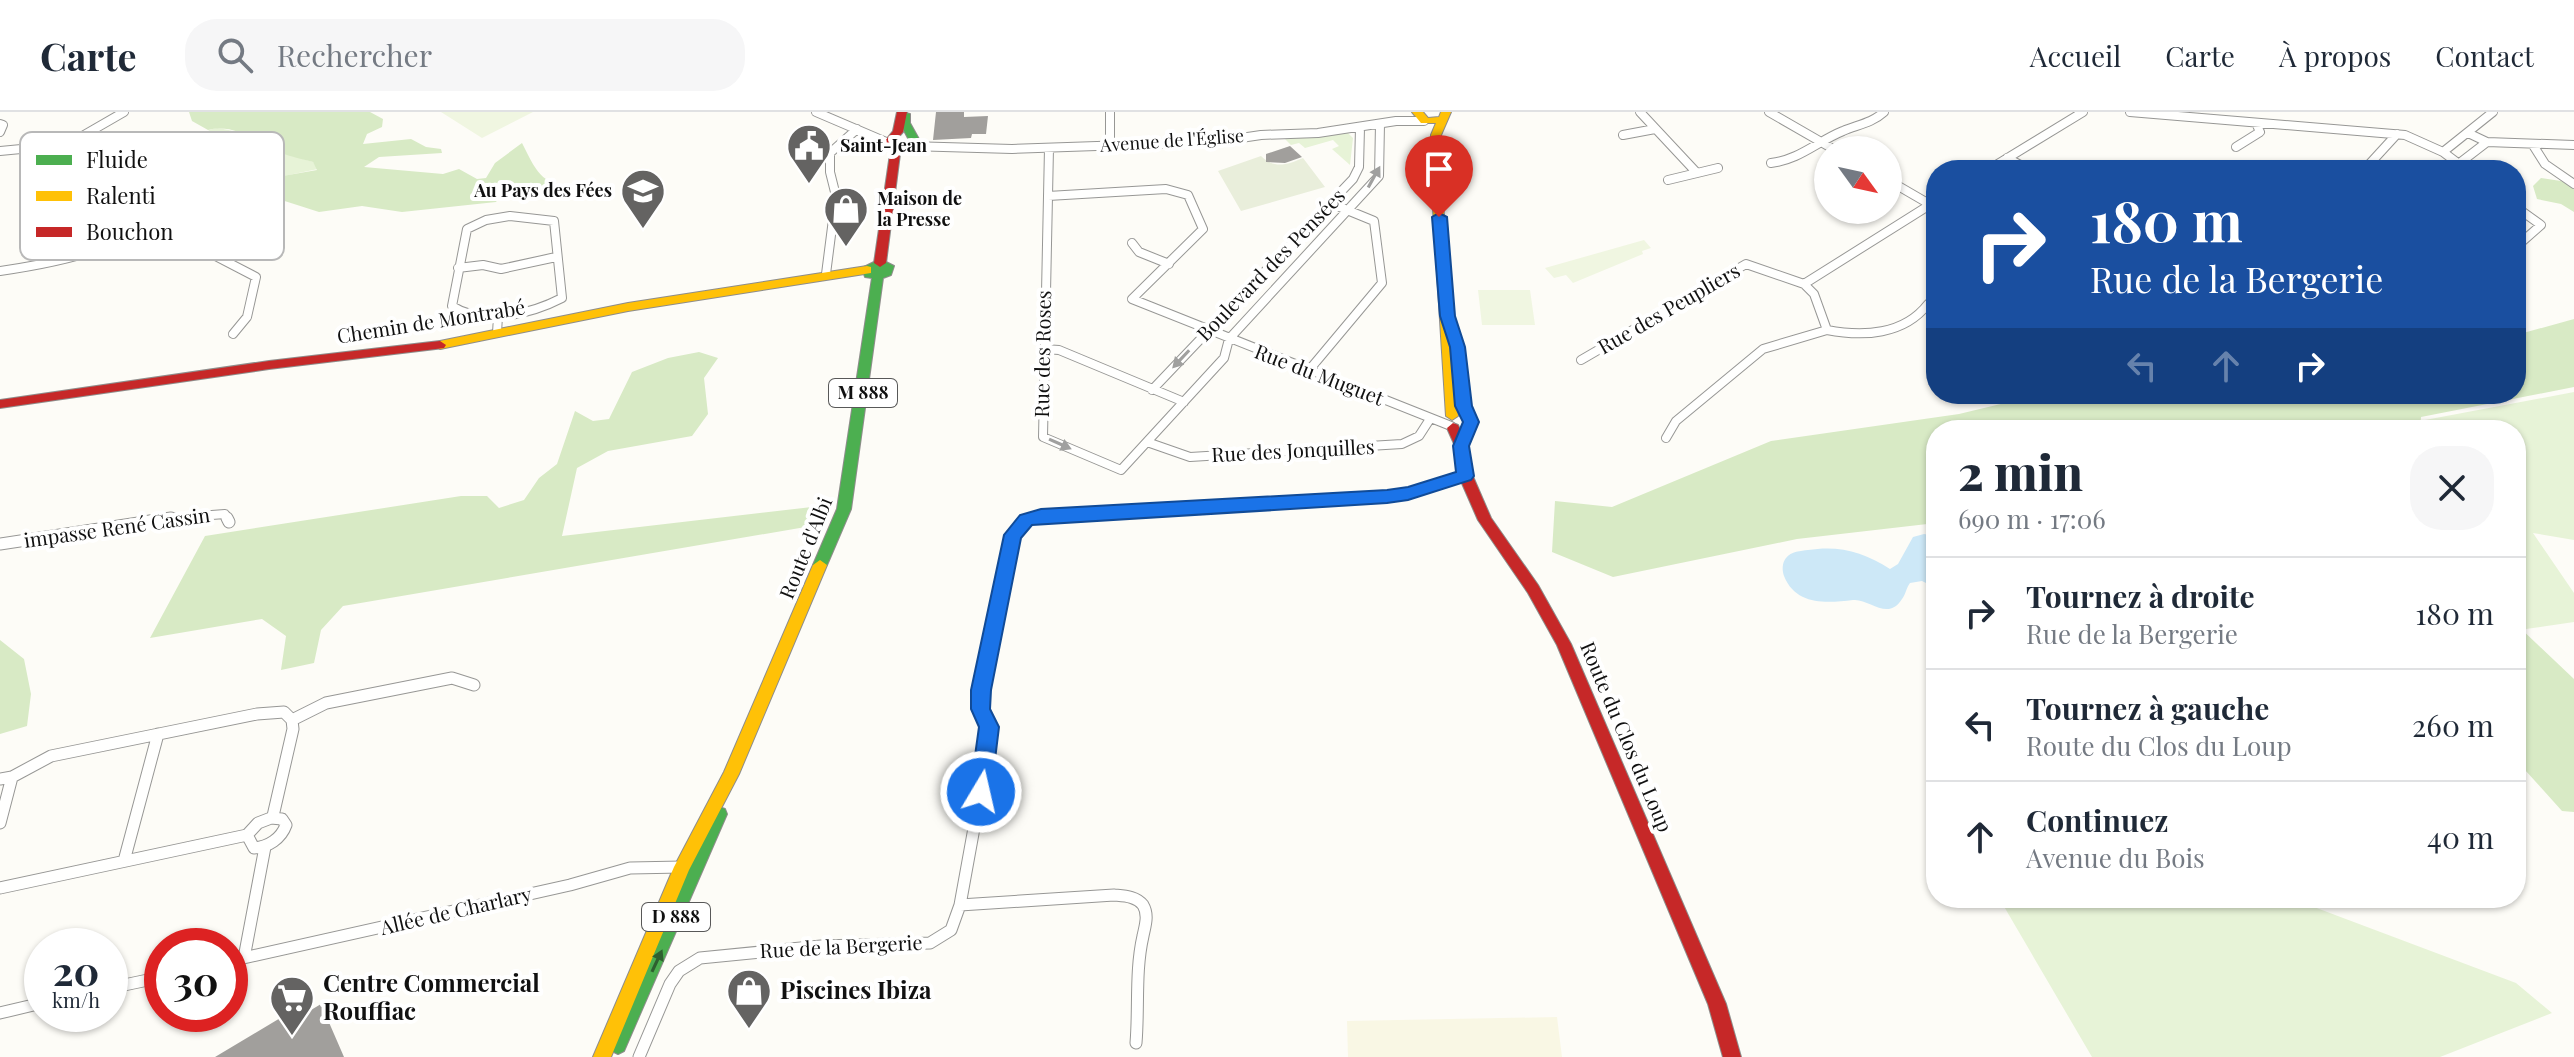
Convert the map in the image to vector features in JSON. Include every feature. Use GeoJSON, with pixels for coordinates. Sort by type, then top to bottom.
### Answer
{"type":"FeatureCollection","features":[{"type":"Feature","properties":{"kind":"street"},"geometry":{"type":"LineString","coordinates":[[89,132],[124,112]]}},
{"type":"Feature","properties":{"kind":"street"},"geometry":{"type":"LineString","coordinates":[[816,112],[869,134],[902,141]]}},
{"type":"Feature","properties":{"kind":"street","name":"Route d'Albi"},"geometry":{"type":"LineString","coordinates":[[887,219],[891,184],[905,123],[904,112]]}},
{"type":"Feature","properties":{"kind":"street"},"geometry":{"type":"LineString","coordinates":[[1110,112],[1110,146]]}},
{"type":"Feature","properties":{"kind":"street"},"geometry":{"type":"LineString","coordinates":[[1640,112],[1697,173]]}},
{"type":"Feature","properties":{"kind":"street"},"geometry":{"type":"LineString","coordinates":[[1769,112],[1814,138]]}},
{"type":"Feature","properties":{"kind":"street"},"geometry":{"type":"LineString","coordinates":[[1832,136],[1843,130],[1857,129],[1884,112]]}},
{"type":"Feature","properties":{"kind":"street"},"geometry":{"type":"LineString","coordinates":[[2004,160],[2083,112]]}},
{"type":"Feature","properties":{"kind":"street"},"geometry":{"type":"LineString","coordinates":[[2130,112],[2397,134],[2457,160]]}},
{"type":"Feature","properties":{"kind":"street"},"geometry":{"type":"LineString","coordinates":[[2443,152],[2490,113]]}},
{"type":"Feature","properties":{"kind":"street"},"geometry":{"type":"LineString","coordinates":[[1420,116],[1447,114]]}},
{"type":"Feature","properties":{"kind":"street"},"geometry":{"type":"LineString","coordinates":[[1447,114],[1436,135],[1457,422]]}},
{"type":"Feature","properties":{"kind":"street"},"geometry":{"type":"LineString","coordinates":[[1420,116],[1436,135]]}},
{"type":"Feature","properties":{"kind":"street","name":"Avenue de l'Église"},"geometry":{"type":"LineString","coordinates":[[902,141],[948,149],[1214,142],[1261,135],[1360,128],[1420,116]]}},
{"type":"Feature","properties":{"kind":"street"},"geometry":{"type":"LineString","coordinates":[[2236,147],[2260,132],[2256,123]]}},
{"type":"Feature","properties":{"kind":"street"},"geometry":{"type":"LineString","coordinates":[[0,124],[3,125],[0,132]]}},
{"type":"Feature","properties":{"kind":"street","name":"Boulevard des Pensées"},"geometry":{"type":"LineString","coordinates":[[1147,442],[1224,358],[1229,339],[1379,176],[1380,124]]}},
{"type":"Feature","properties":{"kind":"street","name":"Boulevard des Pensées"},"geometry":{"type":"LineString","coordinates":[[1152,390],[1357,173],[1360,128]]}},
{"type":"Feature","properties":{"kind":"street"},"geometry":{"type":"LineString","coordinates":[[826,274],[836,196],[830,172],[830,153],[857,129]]}},
{"type":"Feature","properties":{"kind":"street"},"geometry":{"type":"LineString","coordinates":[[1623,135],[1655,129]]}},
{"type":"Feature","properties":{"kind":"street"},"geometry":{"type":"LineString","coordinates":[[2468,133],[2487,142],[2574,145]]}},
{"type":"Feature","properties":{"kind":"street"},"geometry":{"type":"LineString","coordinates":[[2373,160],[2397,134]]}},
{"type":"Feature","properties":{"kind":"street","name":"Route d'Albi"},"geometry":{"type":"LineString","coordinates":[[600,1057],[682,867],[731,774],[844,509],[849,492],[875,270],[903,154],[902,141]]}},
{"type":"Feature","properties":{"kind":"street"},"geometry":{"type":"LineString","coordinates":[[2464,160],[2487,142]]}},
{"type":"Feature","properties":{"kind":"street"},"geometry":{"type":"LineString","coordinates":[[2533,145],[2545,164],[2574,184]]}},
{"type":"Feature","properties":{"kind":"street"},"geometry":{"type":"LineString","coordinates":[[1771,163],[1786,162],[1814,146]]}},
{"type":"Feature","properties":{"kind":"street"},"geometry":{"type":"LineString","coordinates":[[0,151],[20,148]]}},
{"type":"Feature","properties":{"kind":"street","name":"Rue des Roses"},"geometry":{"type":"LineString","coordinates":[[1049,148],[1043,437],[1121,470],[1147,442]]}},
{"type":"Feature","properties":{"kind":"street"},"geometry":{"type":"LineString","coordinates":[[2007,158],[2011,160]]}},
{"type":"Feature","properties":{"kind":"street"},"geometry":{"type":"LineString","coordinates":[[1668,180],[1718,168]]}},
{"type":"Feature","properties":{"kind":"street"},"geometry":{"type":"LineString","coordinates":[[1902,187],[1926,199]]}},
{"type":"Feature","properties":{"kind":"street"},"geometry":{"type":"LineString","coordinates":[[1048,196],[1166,189],[1188,195],[1203,229],[1169,264],[1139,252],[1132,243]]}},
{"type":"Feature","properties":{"kind":"street"},"geometry":{"type":"LineString","coordinates":[[1310,369],[1382,283],[1377,226],[1368,217],[1330,203]]}},
{"type":"Feature","properties":{"kind":"street"},"geometry":{"type":"LineString","coordinates":[[1827,330],[1814,294],[1804,284],[1926,208]]}},
{"type":"Feature","properties":{"kind":"street"},"geometry":{"type":"LineString","coordinates":[[2526,214],[2541,225],[2526,238]]}},
{"type":"Feature","properties":{"kind":"street"},"geometry":{"type":"LineString","coordinates":[[532,216],[554,221],[557,227],[556,257],[562,298],[545,307],[498,316],[466,315],[454,309],[452,296],[467,229],[486,221],[532,216]]}},
{"type":"Feature","properties":{"kind":"street"},"geometry":{"type":"LineString","coordinates":[[458,268],[483,265],[501,269],[528,260],[556,257]]}},
{"type":"Feature","properties":{"kind":"street"},"geometry":{"type":"LineString","coordinates":[[0,271],[62,260]]}},
{"type":"Feature","properties":{"kind":"street"},"geometry":{"type":"LineString","coordinates":[[227,260],[255,274],[257,282],[247,317],[233,334]]}},
{"type":"Feature","properties":{"kind":"street","name":"Rue du Muguet"},"geometry":{"type":"LineString","coordinates":[[1169,264],[1132,299],[1430,419],[1457,422]]}},
{"type":"Feature","properties":{"kind":"street","name":"Rue des Peupliers"},"geometry":{"type":"LineString","coordinates":[[1581,360],[1746,264],[1804,284]]}},
{"type":"Feature","properties":{"kind":"street","name":"Chemin de Montrabé"},"geometry":{"type":"LineString","coordinates":[[0,404],[269,365],[418,349],[617,309],[826,274],[875,270]]}},
{"type":"Feature","properties":{"kind":"street"},"geometry":{"type":"LineString","coordinates":[[1666,438],[1676,421],[1763,349],[1827,330],[1847,335],[1883,332],[1923,314],[1926,308]]}},
{"type":"Feature","properties":{"kind":"street"},"geometry":{"type":"LineString","coordinates":[[497,333],[498,316]]}},
{"type":"Feature","properties":{"kind":"street"},"geometry":{"type":"LineString","coordinates":[[1044,349],[1059,350],[1184,402]]}},
{"type":"Feature","properties":{"kind":"street","name":"Rue des Jonquilles"},"geometry":{"type":"LineString","coordinates":[[1147,442],[1190,457],[1402,444],[1419,436],[1430,419]]}},
{"type":"Feature","properties":{"kind":"street","name":"Route du Clos du Loup"},"geometry":{"type":"LineString","coordinates":[[1457,422],[1464,474],[1485,520],[1533,589],[1564,644],[1717,1004],[1732,1057]]}},
{"type":"Feature","properties":{"kind":"street","name":"Rue de la Bergerie"},"geometry":{"type":"LineString","coordinates":[[639,1057],[670,984],[679,971],[700,958],[821,946],[930,943],[951,930],[960,905],[986,762],[989,727],[981,709],[981,690],[1017,527],[1026,520],[1041,516],[1408,494],[1464,474]]}},
{"type":"Feature","properties":{"kind":"street","name":"impasse René Cassin"},"geometry":{"type":"LineString","coordinates":[[0,544],[175,516],[225,514],[229,522]]}},
{"type":"Feature","properties":{"kind":"street"},"geometry":{"type":"LineString","coordinates":[[292,720],[326,703],[452,678],[474,685]]}},
{"type":"Feature","properties":{"kind":"street"},"geometry":{"type":"LineString","coordinates":[[0,823],[6,778],[51,756],[276,711],[284,712],[292,720],[293,729],[273,816]]}},
{"type":"Feature","properties":{"kind":"street"},"geometry":{"type":"LineString","coordinates":[[124,861],[158,734]]}},
{"type":"Feature","properties":{"kind":"street","name":"Route d'Albi"},"geometry":{"type":"LineString","coordinates":[[612,1057],[712,834],[731,774]]}},
{"type":"Feature","properties":{"kind":"street"},"geometry":{"type":"LineString","coordinates":[[0,888],[247,835],[253,827],[273,816],[282,819],[286,825],[283,834],[265,847],[254,848],[247,835]]}},
{"type":"Feature","properties":{"kind":"street"},"geometry":{"type":"LineString","coordinates":[[248,937],[265,847]]}},
{"type":"Feature","properties":{"kind":"street","name":"Allée de Charlary"},"geometry":{"type":"LineString","coordinates":[[248,957],[570,885],[630,868],[682,867]]}},
{"type":"Feature","properties":{"kind":"street"},"geometry":{"type":"LineString","coordinates":[[960,905],[1114,895],[1131,897],[1142,904],[1147,915],[1137,962],[1136,1043]]}},
{"type":"Feature","properties":{"kind":"street"},"geometry":{"type":"LineString","coordinates":[[0,1013],[24,1007]]}},
{"type":"Feature","properties":{"kind":"shaded area"},"geometry":{"type":"Polygon","coordinates":[[[1557,1017],[1562,1057],[1348,1057],[1347,1021],[1557,1017]]]}},
{"type":"Feature","properties":{"kind":"green space"},"geometry":{"type":"Polygon","coordinates":[[[189,112],[370,112],[383,119],[382,127],[367,134],[363,144],[411,139],[426,147],[441,149],[442,153],[379,157],[364,167],[443,174],[459,169],[477,179],[486,178],[495,163],[522,143],[543,177],[558,184],[581,187],[586,193],[506,188],[496,202],[402,212],[362,206],[319,212],[284,201],[284,176],[317,170],[313,162],[284,154],[284,132],[208,130],[192,121],[189,112]]]}},
{"type":"Feature","properties":{"kind":"green space"},"geometry":{"type":"Polygon","coordinates":[[[441,112],[533,112],[482,138],[441,112]]]}},
{"type":"Feature","properties":{"kind":"green space"},"geometry":{"type":"Polygon","coordinates":[[[217,128],[236,132],[211,132],[208,130],[217,128]]]}},
{"type":"Feature","properties":{"kind":"green space"},"geometry":{"type":"Polygon","coordinates":[[[1348,133],[1353,138],[1350,165],[1332,149],[1339,146],[1333,140],[1305,148],[1299,143],[1291,145],[1284,138],[1348,133]]]}},
{"type":"Feature","properties":{"kind":"green space"},"geometry":{"type":"Polygon","coordinates":[[[284,151],[313,162],[318,169],[284,176],[284,151]]]}},
{"type":"Feature","properties":{"kind":"green space"},"geometry":{"type":"Polygon","coordinates":[[[1261,156],[1271,163],[1281,164],[1303,158],[1325,187],[1241,211],[1218,171],[1261,156]]]}},
{"type":"Feature","properties":{"kind":"green space"},"geometry":{"type":"Polygon","coordinates":[[[2541,178],[2574,187],[2574,212],[2561,204],[2537,199],[2533,186],[2541,178]]]}},
{"type":"Feature","properties":{"kind":"green space"},"geometry":{"type":"Polygon","coordinates":[[[1644,240],[1651,248],[1642,251],[1643,254],[1573,283],[1566,275],[1554,278],[1545,268],[1644,240]]]}},
{"type":"Feature","properties":{"kind":"green space"},"geometry":{"type":"Polygon","coordinates":[[[1478,290],[1530,290],[1535,325],[1482,325],[1478,290]]]}},
{"type":"Feature","properties":{"kind":"green space"},"geometry":{"type":"Polygon","coordinates":[[[2574,319],[2574,387],[2526,396],[2526,332],[2574,319]]]}},
{"type":"Feature","properties":{"kind":"green space"},"geometry":{"type":"Polygon","coordinates":[[[699,352],[718,358],[704,378],[708,414],[692,436],[608,451],[577,468],[562,536],[829,505],[823,524],[343,606],[321,630],[314,663],[281,670],[286,636],[262,619],[150,638],[205,536],[461,496],[487,496],[499,508],[524,500],[539,478],[557,464],[575,411],[593,421],[609,419],[632,372],[668,358],[699,352]]]}},
{"type":"Feature","properties":{"kind":"green space"},"geometry":{"type":"Polygon","coordinates":[[[2574,392],[2574,540],[2533,533],[2574,593],[2574,622],[2526,629],[2526,420],[2425,420],[2510,404],[2526,404],[2526,401],[2574,392]]]}},
{"type":"Feature","properties":{"kind":"green space"},"geometry":{"type":"Polygon","coordinates":[[[2000,404],[2487,404],[2421,417],[2421,420],[1926,420],[1926,524],[1797,539],[1613,577],[1552,552],[1555,501],[1612,507],[1771,441],[1959,414],[2000,404]]]}},
{"type":"Feature","properties":{"kind":"green space"},"geometry":{"type":"Polygon","coordinates":[[[2526,633],[2574,679],[2574,812],[2562,811],[2526,771],[2526,633]]]}},
{"type":"Feature","properties":{"kind":"green space"},"geometry":{"type":"Polygon","coordinates":[[[0,640],[24,659],[31,694],[27,726],[0,734],[0,640]]]}},
{"type":"Feature","properties":{"kind":"green space"},"geometry":{"type":"Polygon","coordinates":[[[2005,908],[2317,908],[2516,983],[2552,1013],[2440,1057],[2092,1057],[2005,908]]]}},
{"type":"Feature","properties":{"kind":"water"},"geometry":{"type":"Polygon","coordinates":[[[1926,534],[1926,583],[1910,583],[1897,606],[1891,609],[1859,600],[1833,602],[1804,598],[1789,586],[1784,576],[1783,564],[1788,556],[1796,552],[1830,548],[1871,558],[1890,569],[1898,564],[1913,537],[1926,534]]]}},
{"type":"Feature","properties":{"kind":"building"},"geometry":{"type":"Polygon","coordinates":[[[936,112],[964,112],[964,117],[988,116],[986,134],[933,140],[936,112]]]}},
{"type":"Feature","properties":{"kind":"building"},"geometry":{"type":"Polygon","coordinates":[[[1290,146],[1302,157],[1285,163],[1266,162],[1266,154],[1290,146]]]}},
{"type":"Feature","properties":{"kind":"building","name":"Centre Commercial Rouffiac"},"geometry":{"type":"Polygon","coordinates":[[[321,1004],[344,1057],[215,1057],[297,1008],[301,1016],[321,1004]]]}},
{"type":"Feature","properties":{"kind":"traffic: fast"},"geometry":{"type":"LineString","coordinates":[[893,146],[907,147],[915,141],[905,123],[905,114]]}},
{"type":"Feature","properties":{"kind":"traffic: fast"},"geometry":{"type":"LineString","coordinates":[[880,263],[888,266],[887,272],[878,276],[869,274],[868,268],[880,263]]}},
{"type":"Feature","properties":{"kind":"traffic: fast"},"geometry":{"type":"LineString","coordinates":[[820,565],[844,509],[878,276]]}},
{"type":"Feature","properties":{"kind":"traffic: fast"},"geometry":{"type":"LineString","coordinates":[[1452,328],[1463,403],[1471,422],[1461,446]]}},
{"type":"Feature","properties":{"kind":"traffic: fast"},"geometry":{"type":"LineString","coordinates":[[618,1045],[719,814]]}},
{"type":"Feature","properties":{"kind":"traffic: slow"},"geometry":{"type":"LineString","coordinates":[[1417,112],[1425,121],[1442,120]]}},
{"type":"Feature","properties":{"kind":"traffic: slow"},"geometry":{"type":"LineString","coordinates":[[1446,112],[1436,135],[1435,160],[1452,416]]}},
{"type":"Feature","properties":{"kind":"traffic: slow"},"geometry":{"type":"LineString","coordinates":[[440,345],[628,307],[867,270]]}},
{"type":"Feature","properties":{"kind":"traffic: slow"},"geometry":{"type":"LineString","coordinates":[[602,1057],[682,867],[731,774],[820,565]]}},
{"type":"Feature","properties":{"kind":"traffic: jam"},"geometry":{"type":"LineString","coordinates":[[880,263],[895,154],[890,141],[898,132],[902,112]]}},
{"type":"Feature","properties":{"kind":"traffic: jam"},"geometry":{"type":"LineString","coordinates":[[0,404],[269,365],[440,345]]}},
{"type":"Feature","properties":{"kind":"traffic: jam"},"geometry":{"type":"LineString","coordinates":[[1453,428],[1461,446],[1464,472],[1485,520],[1533,589],[1564,644],[1717,1004],[1732,1057]]}},
{"type":"Feature","properties":{"kind":"place","name":"Saint-Jean"},"geometry":{"type":"Point","coordinates":[809,185]}},
{"type":"Feature","properties":{"kind":"place","name":"Au Pays des Fées"},"geometry":{"type":"Point","coordinates":[643,230]}},
{"type":"Feature","properties":{"kind":"place","name":"Maison de la Presse"},"geometry":{"type":"Point","coordinates":[846,248]}},
{"type":"Feature","properties":{"kind":"place","name":"Piscines Ibiza"},"geometry":{"type":"Point","coordinates":[749,1030]}},
{"type":"Feature","properties":{"kind":"place","name":"Centre Commercial Rouffiac"},"geometry":{"type":"Point","coordinates":[292,1037]}},
{"type":"Feature","properties":{"kind":"route"},"geometry":{"type":"LineString","coordinates":[[981,792],[989,727],[981,709],[981,690],[1013,535],[1026,520],[1041,516],[1408,494],[1465,476],[1461,446],[1471,422],[1464,406],[1458,347],[1447,316],[1439,217]]}}]}
